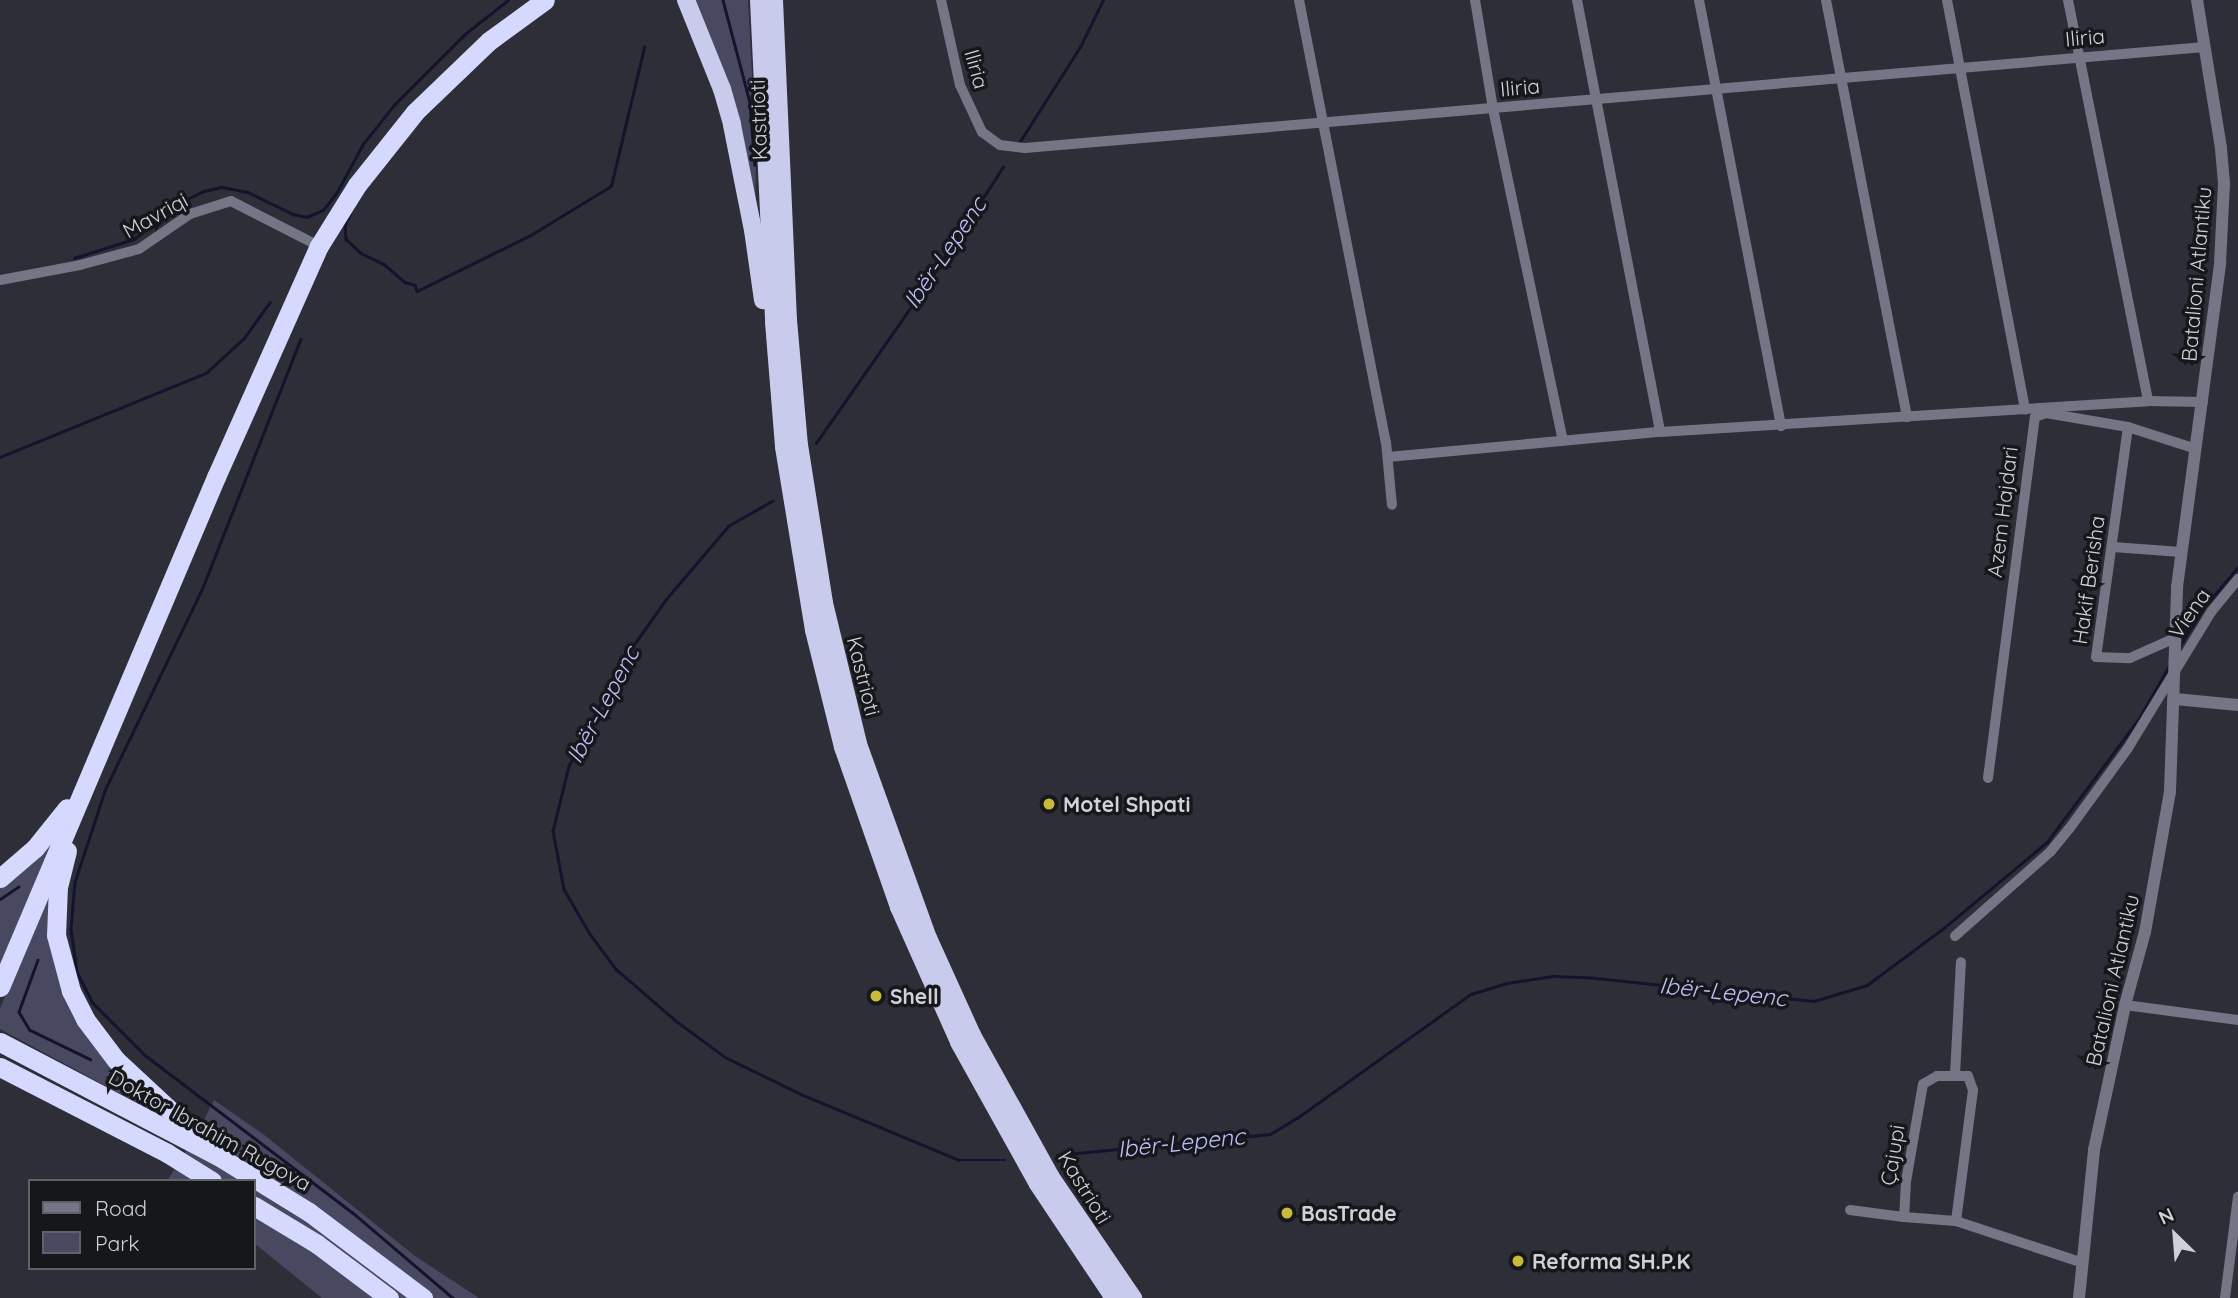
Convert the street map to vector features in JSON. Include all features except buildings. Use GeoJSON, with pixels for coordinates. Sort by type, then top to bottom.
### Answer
{"type":"FeatureCollection","features":[{"type":"Feature","properties":{"kind":"highway"},"geometry":{"type":"LineString","coordinates":[[0,987],[281,327],[319,246],[357,185],[415,112],[489,41],[545,0]]}},
{"type":"Feature","properties":{"kind":"highway"},"geometry":{"type":"LineString","coordinates":[[686,0],[719,79],[732,125],[753,230],[778,389]]}},
{"type":"Feature","properties":{"kind":"highway","name":"Kastrioti"},"geometry":{"type":"LineString","coordinates":[[759,0],[778,389],[791,506],[814,630],[843,747],[882,863],[927,973],[990,1102],[1038,1184],[1114,1298]]}},
{"type":"Feature","properties":{"kind":"highway","name":"Kastrioti"},"geometry":{"type":"LineString","coordinates":[[774,0],[788,320],[799,445],[828,625],[858,744],[923,926],[972,1035],[1050,1176],[1133,1298]]}},
{"type":"Feature","properties":{"kind":"highway"},"geometry":{"type":"LineString","coordinates":[[0,878],[34,848],[84,785]]}},
{"type":"Feature","properties":{"kind":"highway"},"geometry":{"type":"LineString","coordinates":[[84,785],[58,887],[56,910],[61,963],[71,991],[85,1019],[116,1060],[218,1156]]}},
{"type":"Feature","properties":{"kind":"highway","name":"Doktor Ibrahim Rugova"},"geometry":{"type":"LineString","coordinates":[[0,1042],[218,1156],[255,1179]]}},
{"type":"Feature","properties":{"kind":"highway","name":"Doktor Ibrahim Rugova"},"geometry":{"type":"LineString","coordinates":[[0,1067],[167,1153],[209,1179]]}},
{"type":"Feature","properties":{"kind":"highway","name":"Doktor Ibrahim Rugova"},"geometry":{"type":"LineString","coordinates":[[256,1179],[309,1212],[423,1298]]}},
{"type":"Feature","properties":{"kind":"highway"},"geometry":{"type":"LineString","coordinates":[[256,1207],[317,1244],[389,1298]]}},
{"type":"Feature","properties":{"kind":"street","name":"Iliria"},"geometry":{"type":"LineString","coordinates":[[941,0],[955,68],[965,99],[982,132],[1000,145],[1041,148],[2205,47]]}},
{"type":"Feature","properties":{"kind":"street"},"geometry":{"type":"LineString","coordinates":[[1299,0],[1388,457],[1392,505]]}},
{"type":"Feature","properties":{"kind":"street"},"geometry":{"type":"LineString","coordinates":[[1475,0],[1493,109],[1563,441]]}},
{"type":"Feature","properties":{"kind":"street"},"geometry":{"type":"LineString","coordinates":[[1577,0],[1660,432]]}},
{"type":"Feature","properties":{"kind":"street"},"geometry":{"type":"LineString","coordinates":[[1699,0],[1781,426]]}},
{"type":"Feature","properties":{"kind":"street"},"geometry":{"type":"LineString","coordinates":[[1826,0],[1908,417]]}},
{"type":"Feature","properties":{"kind":"street"},"geometry":{"type":"LineString","coordinates":[[1947,0],[2025,410]]}},
{"type":"Feature","properties":{"kind":"street"},"geometry":{"type":"LineString","coordinates":[[2068,0],[2148,401]]}},
{"type":"Feature","properties":{"kind":"street","name":"Batalioni Atlantiku"},"geometry":{"type":"LineString","coordinates":[[2079,1298],[2094,1150],[2124,1005],[2145,932],[2170,791],[2181,552],[2219,276],[2224,183],[2197,0]]}},
{"type":"Feature","properties":{"kind":"street","name":"Mavriqi"},"geometry":{"type":"LineString","coordinates":[[0,280],[80,265],[139,249],[190,214],[231,201],[319,246]]}},
{"type":"Feature","properties":{"kind":"street"},"geometry":{"type":"LineString","coordinates":[[1388,457],[1660,432],[2148,401],[2203,402]]}},
{"type":"Feature","properties":{"kind":"street","name":"Azem Hajdari"},"geometry":{"type":"LineString","coordinates":[[1988,778],[2033,420],[2037,415],[2046,413],[2128,427],[2196,449]]}},
{"type":"Feature","properties":{"kind":"street","name":"Hakif Berisha"},"geometry":{"type":"LineString","coordinates":[[2128,427],[2096,657],[2130,658],[2175,638]]}},
{"type":"Feature","properties":{"kind":"street"},"geometry":{"type":"LineString","coordinates":[[2112,547],[2181,552]]}},
{"type":"Feature","properties":{"kind":"street","name":"Viena"},"geometry":{"type":"LineString","coordinates":[[2175,668],[2211,612],[2238,579]]}},
{"type":"Feature","properties":{"kind":"street"},"geometry":{"type":"LineString","coordinates":[[1955,936],[2051,851],[2128,748],[2175,668]]}},
{"type":"Feature","properties":{"kind":"street"},"geometry":{"type":"LineString","coordinates":[[2175,699],[2238,705]]}},
{"type":"Feature","properties":{"kind":"street"},"geometry":{"type":"LineString","coordinates":[[1955,1075],[1961,962]]}},
{"type":"Feature","properties":{"kind":"street"},"geometry":{"type":"LineString","coordinates":[[2124,1005],[2238,1020]]}},
{"type":"Feature","properties":{"kind":"street"},"geometry":{"type":"LineString","coordinates":[[1956,1056],[1973,1090],[1956,1221]]}},
{"type":"Feature","properties":{"kind":"street","name":"Çajupi"},"geometry":{"type":"LineString","coordinates":[[1968,1076],[1930,1077],[1923,1084],[1906,1181],[1904,1217],[1956,1221],[2082,1263]]}},
{"type":"Feature","properties":{"kind":"street"},"geometry":{"type":"LineString","coordinates":[[2225,1298],[2238,1197]]}},
{"type":"Feature","properties":{"kind":"street"},"geometry":{"type":"LineString","coordinates":[[1850,1210],[1904,1217]]}},
{"type":"Feature","properties":{"kind":"green space"},"geometry":{"type":"Polygon","coordinates":[[[695,0],[748,0],[756,149],[755,222],[695,0]]]}},
{"type":"Feature","properties":{"kind":"green space"},"geometry":{"type":"Polygon","coordinates":[[[60,822],[0,968],[0,883],[60,822]]]}},
{"type":"Feature","properties":{"kind":"green space"},"geometry":{"type":"Polygon","coordinates":[[[55,871],[66,995],[182,1127],[0,1029],[0,1009],[55,871]]]}},
{"type":"Feature","properties":{"kind":"green space"},"geometry":{"type":"Polygon","coordinates":[[[214,1100],[263,1134],[415,1256],[479,1298],[322,1298],[256,1245],[256,1179],[168,1179],[214,1100]]]}},
{"type":"Feature","properties":{"kind":"waterway"},"geometry":{"type":"LineString","coordinates":[[74,258],[134,239],[181,202],[204,191],[222,187],[248,192],[293,214],[307,217],[323,210],[337,192],[363,144],[394,105],[465,34],[508,0]]}},
{"type":"Feature","properties":{"kind":"waterway"},"geometry":{"type":"LineString","coordinates":[[723,0],[750,102],[755,165]]}},
{"type":"Feature","properties":{"kind":"waterway","name":"Ibër-Lepenc"},"geometry":{"type":"LineString","coordinates":[[1019,143],[1080,47],[1103,0]]}},
{"type":"Feature","properties":{"kind":"waterway"},"geometry":{"type":"LineString","coordinates":[[353,208],[345,225],[346,239],[361,253],[384,264],[405,282],[415,285],[417,291],[529,236],[611,186],[644,47]]}},
{"type":"Feature","properties":{"kind":"waterway","name":"Ibër-Lepenc"},"geometry":{"type":"LineString","coordinates":[[816,443],[933,275],[1003,167]]}},
{"type":"Feature","properties":{"kind":"waterway"},"geometry":{"type":"LineString","coordinates":[[0,457],[206,373],[244,338],[270,302]]}},
{"type":"Feature","properties":{"kind":"waterway"},"geometry":{"type":"LineString","coordinates":[[301,339],[202,590],[105,791],[75,882],[71,929],[77,972],[92,1002],[145,1055],[352,1212],[453,1298]]}},
{"type":"Feature","properties":{"kind":"waterway","name":"Ibër-Lepenc"},"geometry":{"type":"LineString","coordinates":[[773,501],[729,526],[666,600],[623,661],[569,766],[553,831],[564,889],[590,934],[616,969],[675,1020],[725,1057],[803,1095],[959,1160],[1005,1160]]}},
{"type":"Feature","properties":{"kind":"waterway","name":"Ibër-Lepenc"},"geometry":{"type":"LineString","coordinates":[[2180,645],[2204,607],[2238,567]]}},
{"type":"Feature","properties":{"kind":"waterway","name":"Ibër-Lepenc"},"geometry":{"type":"LineString","coordinates":[[1057,1155],[1270,1134],[1297,1118],[1471,994],[1507,983],[1553,976],[1586,977],[1814,1001],[1867,985],[1945,927],[2047,842],[2138,720],[2169,666]]}},
{"type":"Feature","properties":{"kind":"waterway"},"geometry":{"type":"LineString","coordinates":[[0,899],[18,887]]}},
{"type":"Feature","properties":{"kind":"waterway"},"geometry":{"type":"LineString","coordinates":[[38,960],[19,1012],[30,1030],[90,1059]]}},
{"type":"Feature","properties":{"kind":"place","name":"Motel Shpati"},"geometry":{"type":"Point","coordinates":[1049,804]}},
{"type":"Feature","properties":{"kind":"place","name":"Shell"},"geometry":{"type":"Point","coordinates":[876,996]}},
{"type":"Feature","properties":{"kind":"place","name":"BasTrade"},"geometry":{"type":"Point","coordinates":[1287,1213]}},
{"type":"Feature","properties":{"kind":"place","name":"Reforma SH.P.K"},"geometry":{"type":"Point","coordinates":[1518,1261]}}]}
